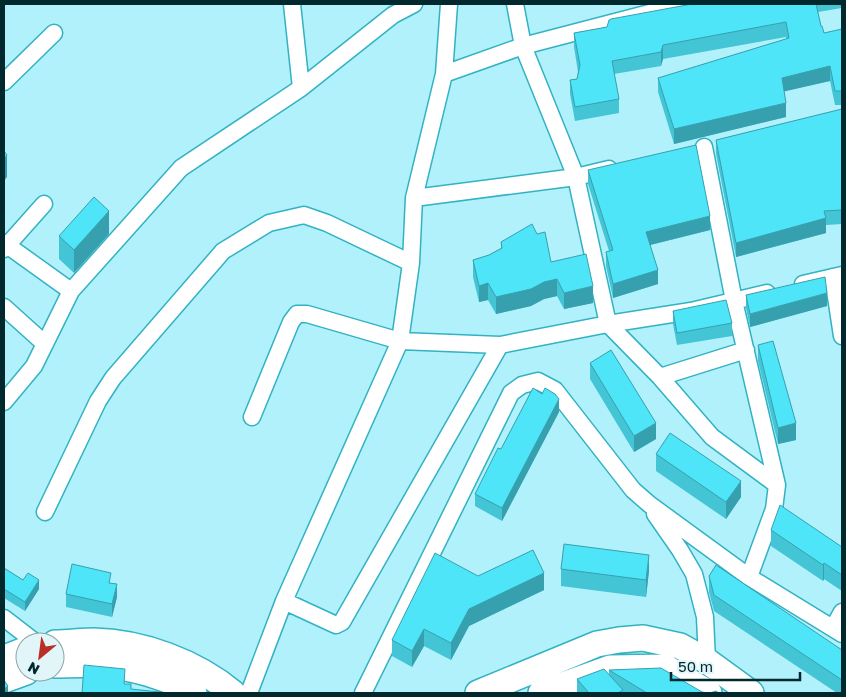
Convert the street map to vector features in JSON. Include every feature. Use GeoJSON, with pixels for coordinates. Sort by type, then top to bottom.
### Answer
{"type":"FeatureCollection","features":[{"type":"Feature","properties":{"kind":"main road"},"geometry":{"type":"LineString","coordinates":[[478,693],[597,644],[643,638],[680,646],[707,661],[751,693]]}},
{"type":"Feature","properties":{"kind":"main road"},"geometry":{"type":"LineString","coordinates":[[65,642],[94,641],[142,647],[180,661],[225,686],[233,693]]}},
{"type":"Feature","properties":{"kind":"main road"},"geometry":{"type":"LineString","coordinates":[[4,680],[15,661]]}},
{"type":"Feature","properties":{"kind":"main road"},"geometry":{"type":"LineString","coordinates":[[65,665],[99,664],[137,670],[173,682],[194,693]]}},
{"type":"Feature","properties":{"kind":"main road"},"geometry":{"type":"LineString","coordinates":[[551,691],[610,668],[664,667],[709,693]]}},
{"type":"Feature","properties":{"kind":"street"},"geometry":{"type":"LineString","coordinates":[[292,4],[301,88]]}},
{"type":"Feature","properties":{"kind":"street"},"geometry":{"type":"LineString","coordinates":[[4,402],[34,366],[71,291],[181,168],[301,88],[392,9],[414,4]]}},
{"type":"Feature","properties":{"kind":"street"},"geometry":{"type":"LineString","coordinates":[[249,693],[284,601],[400,341],[411,263],[414,198],[444,74],[449,4]]}},
{"type":"Feature","properties":{"kind":"street"},"geometry":{"type":"LineString","coordinates":[[516,4],[523,46],[576,176],[608,324],[660,377],[712,437],[777,485]]}},
{"type":"Feature","properties":{"kind":"street"},"geometry":{"type":"LineString","coordinates":[[444,74],[523,46],[684,4]]}},
{"type":"Feature","properties":{"kind":"street"},"geometry":{"type":"LineString","coordinates":[[4,82],[54,33]]}},
{"type":"Feature","properties":{"kind":"street"},"geometry":{"type":"LineString","coordinates":[[686,151],[723,142]]}},
{"type":"Feature","properties":{"kind":"street"},"geometry":{"type":"LineString","coordinates":[[704,147],[734,301],[777,485],[774,509],[749,577]]}},
{"type":"Feature","properties":{"kind":"street"},"geometry":{"type":"LineString","coordinates":[[414,198],[576,176],[622,166]]}},
{"type":"Feature","properties":{"kind":"street"},"geometry":{"type":"LineString","coordinates":[[44,204],[5,246],[71,291]]}},
{"type":"Feature","properties":{"kind":"street"},"geometry":{"type":"LineString","coordinates":[[45,512],[98,401],[113,378],[223,251],[269,223],[304,215],[327,223],[411,263]]}},
{"type":"Feature","properties":{"kind":"street"},"geometry":{"type":"LineString","coordinates":[[252,417],[291,322],[297,314],[308,314],[400,341],[500,345],[608,324],[690,311],[838,276],[842,336]]}},
{"type":"Feature","properties":{"kind":"street"},"geometry":{"type":"LineString","coordinates":[[4,307],[45,344]]}},
{"type":"Feature","properties":{"kind":"street"},"geometry":{"type":"LineString","coordinates":[[284,601],[336,625],[342,622],[500,345]]}},
{"type":"Feature","properties":{"kind":"street"},"geometry":{"type":"LineString","coordinates":[[660,377],[746,350]]}},
{"type":"Feature","properties":{"kind":"street"},"geometry":{"type":"LineString","coordinates":[[363,693],[511,393],[522,385],[538,382],[554,390],[633,490],[648,504],[749,577],[838,631],[842,612]]}},
{"type":"Feature","properties":{"kind":"street"},"geometry":{"type":"LineString","coordinates":[[648,504],[694,574],[705,617],[707,661]]}},
{"type":"Feature","properties":{"kind":"street"},"geometry":{"type":"LineString","coordinates":[[4,618],[15,644]]}},
{"type":"Feature","properties":{"kind":"building"},"geometry":{"type":"Polygon","coordinates":[[[692,4],[816,4],[824,33],[842,29],[842,91],[835,91],[830,66],[782,78],[786,103],[674,129],[658,78],[789,38],[786,22],[663,45],[661,52],[612,61],[619,99],[575,107],[570,80],[577,79],[580,65],[574,33],[607,27],[611,19],[692,4]]]}},
{"type":"Feature","properties":{"kind":"building"},"geometry":{"type":"Polygon","coordinates":[[[842,109],[842,210],[824,211],[826,218],[736,243],[716,140],[842,109]]]}},
{"type":"Feature","properties":{"kind":"building"},"geometry":{"type":"Polygon","coordinates":[[[696,145],[710,216],[646,232],[658,270],[613,284],[606,252],[613,250],[588,170],[696,145]]]}},
{"type":"Feature","properties":{"kind":"building"},"geometry":{"type":"Polygon","coordinates":[[[94,197],[109,211],[74,250],[59,236],[94,197]]]}},
{"type":"Feature","properties":{"kind":"building"},"geometry":{"type":"Polygon","coordinates":[[[532,224],[537,234],[545,232],[551,262],[586,254],[593,286],[564,293],[557,279],[544,282],[531,289],[496,297],[488,283],[479,286],[473,260],[502,248],[501,242],[532,224]]]}},
{"type":"Feature","properties":{"kind":"building"},"geometry":{"type":"Polygon","coordinates":[[[825,277],[827,293],[750,314],[746,295],[825,277]]]}},
{"type":"Feature","properties":{"kind":"building"},"geometry":{"type":"Polygon","coordinates":[[[726,300],[732,323],[677,333],[673,311],[726,300]]]}},
{"type":"Feature","properties":{"kind":"building"},"geometry":{"type":"Polygon","coordinates":[[[773,341],[796,423],[778,428],[758,345],[773,341]]]}},
{"type":"Feature","properties":{"kind":"building"},"geometry":{"type":"Polygon","coordinates":[[[611,350],[656,423],[634,436],[590,363],[611,350]]]}},
{"type":"Feature","properties":{"kind":"building"},"geometry":{"type":"Polygon","coordinates":[[[533,388],[542,394],[545,388],[559,399],[502,508],[475,494],[498,448],[501,449],[533,388]]]}},
{"type":"Feature","properties":{"kind":"building"},"geometry":{"type":"Polygon","coordinates":[[[670,433],[741,481],[726,502],[656,454],[670,433]]]}},
{"type":"Feature","properties":{"kind":"building"},"geometry":{"type":"Polygon","coordinates":[[[780,505],[842,547],[842,575],[824,563],[823,565],[771,530],[780,505]]]}},
{"type":"Feature","properties":{"kind":"building"},"geometry":{"type":"Polygon","coordinates":[[[564,544],[649,555],[646,580],[561,569],[564,544]]]}},
{"type":"Feature","properties":{"kind":"building"},"geometry":{"type":"Polygon","coordinates":[[[533,550],[544,573],[469,609],[451,643],[424,629],[412,651],[392,640],[435,553],[478,576],[533,550]]]}},
{"type":"Feature","properties":{"kind":"building"},"geometry":{"type":"Polygon","coordinates":[[[72,564],[111,573],[109,583],[117,584],[112,604],[66,594],[72,564]]]}},
{"type":"Feature","properties":{"kind":"building"},"geometry":{"type":"Polygon","coordinates":[[[716,565],[842,650],[842,680],[714,595],[709,576],[716,565]]]}},
{"type":"Feature","properties":{"kind":"building"},"geometry":{"type":"Polygon","coordinates":[[[4,568],[23,580],[28,573],[39,580],[25,602],[4,589],[4,568]]]}},
{"type":"Feature","properties":{"kind":"building"},"geometry":{"type":"Polygon","coordinates":[[[84,665],[125,669],[124,684],[131,684],[131,689],[169,693],[82,693],[84,665]]]}},
{"type":"Feature","properties":{"kind":"building"},"geometry":{"type":"Polygon","coordinates":[[[661,668],[702,692],[708,693],[647,693],[609,670],[661,668]]]}},
{"type":"Feature","properties":{"kind":"building"},"geometry":{"type":"Polygon","coordinates":[[[604,669],[623,690],[618,693],[589,693],[577,679],[604,669]]]}},
{"type":"Feature","properties":{"kind":"building"},"geometry":{"type":"Polygon","coordinates":[[[4,680],[8,686],[4,689],[4,680]]]}}]}
